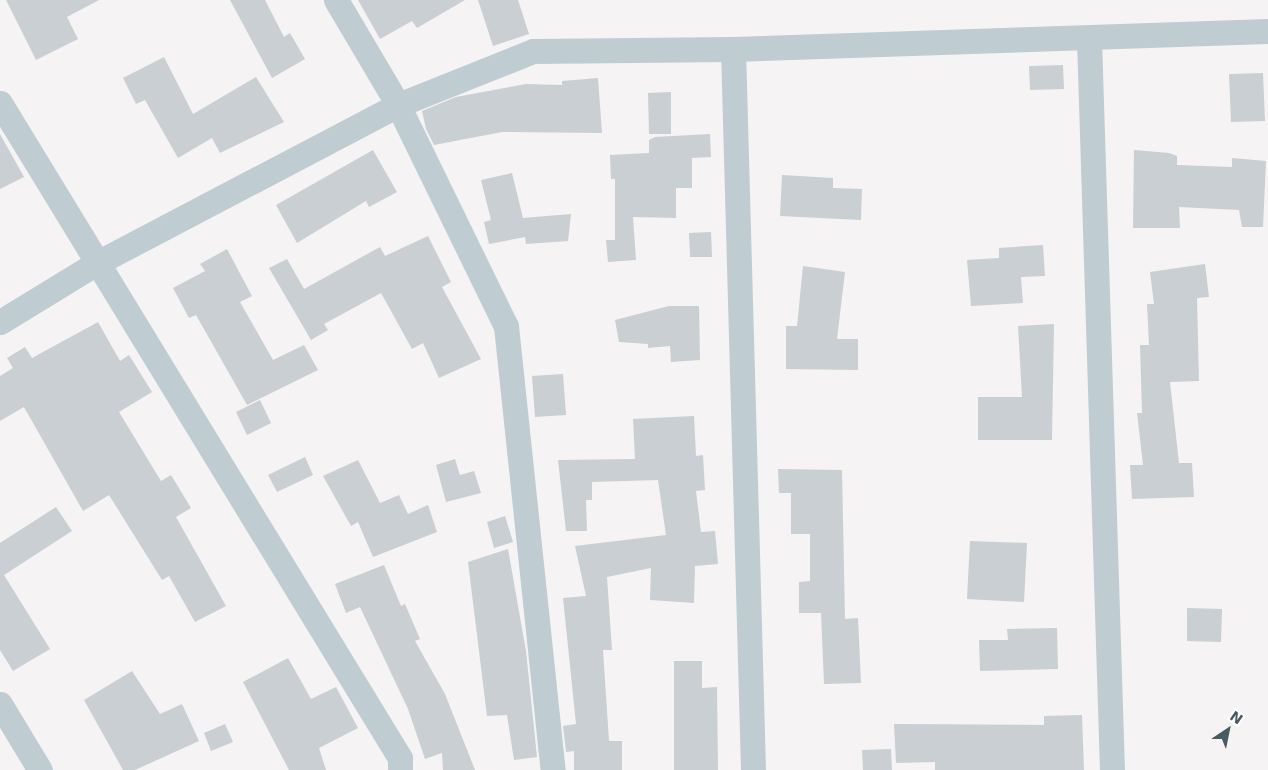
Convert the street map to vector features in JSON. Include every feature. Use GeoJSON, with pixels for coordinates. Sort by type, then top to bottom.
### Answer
{"type":"FeatureCollection","features":[{"type":"Feature","properties":{"kind":"street"},"geometry":{"type":"LineString","coordinates":[[336,0],[398,105],[506,326],[553,770]]}},
{"type":"Feature","properties":{"kind":"street"},"geometry":{"type":"LineString","coordinates":[[0,322],[95,264],[398,105],[532,51],[733,49],[1089,39],[1268,31]]}},
{"type":"Feature","properties":{"kind":"street"},"geometry":{"type":"LineString","coordinates":[[1089,39],[1112,770]]}},
{"type":"Feature","properties":{"kind":"street"},"geometry":{"type":"LineString","coordinates":[[733,49],[753,770]]}},
{"type":"Feature","properties":{"kind":"street"},"geometry":{"type":"LineString","coordinates":[[0,103],[95,264],[400,758],[400,770]]}},
{"type":"Feature","properties":{"kind":"street"},"geometry":{"type":"LineString","coordinates":[[0,704],[40,770]]}},
{"type":"Feature","properties":{"kind":"building"},"geometry":{"type":"Polygon","coordinates":[[[6,0],[99,0],[67,17],[78,39],[36,60],[6,0]]]}},
{"type":"Feature","properties":{"kind":"building"},"geometry":{"type":"Polygon","coordinates":[[[230,0],[265,0],[284,37],[290,33],[305,59],[272,78],[230,0]]]}},
{"type":"Feature","properties":{"kind":"building"},"geometry":{"type":"Polygon","coordinates":[[[358,0],[465,0],[417,28],[412,21],[380,39],[358,0]]]}},
{"type":"Feature","properties":{"kind":"building"},"geometry":{"type":"Polygon","coordinates":[[[478,0],[518,0],[529,34],[493,46],[478,0]]]}},
{"type":"Feature","properties":{"kind":"building"},"geometry":{"type":"Polygon","coordinates":[[[164,57],[193,114],[256,77],[284,122],[220,153],[212,138],[178,158],[145,100],[136,104],[123,78],[164,57]]]}},
{"type":"Feature","properties":{"kind":"building"},"geometry":{"type":"Polygon","coordinates":[[[1063,65],[1064,89],[1030,90],[1029,66],[1063,65]]]}},
{"type":"Feature","properties":{"kind":"building"},"geometry":{"type":"Polygon","coordinates":[[[1263,73],[1265,121],[1231,122],[1229,74],[1263,73]]]}},
{"type":"Feature","properties":{"kind":"building"},"geometry":{"type":"Polygon","coordinates":[[[598,78],[602,133],[502,132],[434,145],[426,129],[422,111],[456,97],[526,84],[562,85],[562,81],[598,78]]]}},
{"type":"Feature","properties":{"kind":"building"},"geometry":{"type":"Polygon","coordinates":[[[671,92],[671,134],[649,134],[648,93],[671,92]]]}},
{"type":"Feature","properties":{"kind":"building"},"geometry":{"type":"Polygon","coordinates":[[[0,134],[24,177],[0,189],[0,134]]]}},
{"type":"Feature","properties":{"kind":"building"},"geometry":{"type":"Polygon","coordinates":[[[710,134],[711,157],[692,158],[692,188],[676,188],[676,218],[633,217],[636,260],[608,262],[606,240],[615,240],[615,179],[611,179],[610,155],[649,153],[649,140],[655,137],[710,134]]]}},
{"type":"Feature","properties":{"kind":"building"},"geometry":{"type":"Polygon","coordinates":[[[373,150],[397,192],[369,207],[366,201],[297,243],[276,205],[373,150]]]}},
{"type":"Feature","properties":{"kind":"building"},"geometry":{"type":"Polygon","coordinates":[[[1134,150],[1169,153],[1177,156],[1177,165],[1232,167],[1232,158],[1266,161],[1263,227],[1242,227],[1239,210],[1179,207],[1180,228],[1133,228],[1134,150]]]}},
{"type":"Feature","properties":{"kind":"building"},"geometry":{"type":"Polygon","coordinates":[[[512,173],[523,218],[571,214],[568,241],[526,244],[525,237],[489,244],[484,222],[491,220],[481,180],[512,173]]]}},
{"type":"Feature","properties":{"kind":"building"},"geometry":{"type":"Polygon","coordinates":[[[782,175],[833,178],[833,188],[862,189],[861,220],[780,216],[782,175]]]}},
{"type":"Feature","properties":{"kind":"building"},"geometry":{"type":"Polygon","coordinates":[[[711,232],[712,257],[690,257],[689,233],[711,232]]]}},
{"type":"Feature","properties":{"kind":"building"},"geometry":{"type":"Polygon","coordinates":[[[428,236],[451,282],[442,287],[481,359],[439,378],[423,343],[412,349],[381,293],[324,324],[328,330],[311,340],[269,268],[287,259],[304,289],[380,247],[385,256],[428,236]]]}},
{"type":"Feature","properties":{"kind":"building"},"geometry":{"type":"Polygon","coordinates":[[[1043,245],[1045,276],[1021,277],[1023,303],[971,306],[967,260],[999,258],[999,248],[1043,245]]]}},
{"type":"Feature","properties":{"kind":"building"},"geometry":{"type":"Polygon","coordinates":[[[227,249],[252,296],[240,302],[273,360],[304,345],[318,370],[247,405],[196,315],[189,318],[173,288],[205,271],[200,264],[227,249]]]}},
{"type":"Feature","properties":{"kind":"building"},"geometry":{"type":"Polygon","coordinates":[[[1205,264],[1209,297],[1197,298],[1199,381],[1170,382],[1179,463],[1192,463],[1194,497],[1132,499],[1130,465],[1143,465],[1137,413],[1142,413],[1140,345],[1149,345],[1147,304],[1154,304],[1150,272],[1205,264]]]}},
{"type":"Feature","properties":{"kind":"building"},"geometry":{"type":"Polygon","coordinates":[[[803,266],[845,272],[837,339],[858,339],[858,370],[786,369],[786,326],[797,326],[803,266]]]}},
{"type":"Feature","properties":{"kind":"building"},"geometry":{"type":"Polygon","coordinates":[[[669,306],[699,306],[700,360],[671,362],[670,346],[648,348],[648,344],[619,342],[615,320],[669,306]]]}},
{"type":"Feature","properties":{"kind":"building"},"geometry":{"type":"Polygon","coordinates":[[[98,322],[120,361],[129,355],[152,392],[119,412],[161,481],[171,475],[191,508],[176,517],[226,606],[195,622],[169,576],[162,580],[109,495],[83,511],[24,407],[0,421],[0,376],[13,368],[7,358],[25,347],[32,358],[98,322]]]}},
{"type":"Feature","properties":{"kind":"building"},"geometry":{"type":"Polygon","coordinates":[[[1054,324],[1052,440],[978,440],[978,397],[1022,397],[1018,326],[1054,324]]]}},
{"type":"Feature","properties":{"kind":"building"},"geometry":{"type":"Polygon","coordinates":[[[563,374],[566,415],[535,417],[532,376],[563,374]]]}},
{"type":"Feature","properties":{"kind":"building"},"geometry":{"type":"Polygon","coordinates":[[[260,400],[271,423],[247,435],[236,412],[260,400]]]}},
{"type":"Feature","properties":{"kind":"building"},"geometry":{"type":"Polygon","coordinates":[[[694,416],[696,456],[703,455],[705,490],[696,491],[701,532],[715,531],[718,564],[695,566],[694,603],[650,600],[651,568],[607,577],[612,650],[603,650],[609,741],[622,741],[622,770],[574,770],[574,751],[566,752],[563,726],[576,724],[563,598],[586,596],[575,546],[666,535],[658,480],[592,482],[592,500],[586,500],[587,531],[566,531],[558,460],[635,459],[633,419],[694,416]]]}},
{"type":"Feature","properties":{"kind":"building"},"geometry":{"type":"Polygon","coordinates":[[[305,457],[313,475],[277,492],[268,475],[305,457]]]}},
{"type":"Feature","properties":{"kind":"building"},"geometry":{"type":"Polygon","coordinates":[[[455,459],[460,475],[474,471],[481,493],[446,502],[436,465],[455,459]]]}},
{"type":"Feature","properties":{"kind":"building"},"geometry":{"type":"Polygon","coordinates":[[[358,460],[380,503],[399,495],[408,514],[428,505],[437,532],[373,557],[358,522],[351,526],[323,476],[358,460]]]}},
{"type":"Feature","properties":{"kind":"building"},"geometry":{"type":"Polygon","coordinates":[[[778,469],[842,470],[845,619],[858,618],[861,683],[824,684],[821,613],[799,613],[799,582],[810,581],[810,534],[791,534],[791,493],[779,493],[778,469]]]}},
{"type":"Feature","properties":{"kind":"building"},"geometry":{"type":"Polygon","coordinates":[[[56,507],[72,531],[4,575],[50,649],[13,671],[0,650],[0,543],[56,507]]]}},
{"type":"Feature","properties":{"kind":"building"},"geometry":{"type":"Polygon","coordinates":[[[505,516],[513,542],[494,548],[487,522],[505,516]]]}},
{"type":"Feature","properties":{"kind":"building"},"geometry":{"type":"Polygon","coordinates":[[[970,541],[1027,543],[1024,602],[967,599],[970,541]]]}},
{"type":"Feature","properties":{"kind":"building"},"geometry":{"type":"Polygon","coordinates":[[[508,549],[526,651],[537,757],[514,760],[507,715],[487,716],[468,562],[508,549]]]}},
{"type":"Feature","properties":{"kind":"building"},"geometry":{"type":"Polygon","coordinates":[[[384,565],[401,606],[405,604],[420,639],[415,641],[445,694],[475,770],[443,770],[442,753],[425,759],[408,709],[360,607],[346,613],[335,584],[384,565]]]}},
{"type":"Feature","properties":{"kind":"building"},"geometry":{"type":"Polygon","coordinates":[[[1187,608],[1222,609],[1221,642],[1187,641],[1187,608]]]}},
{"type":"Feature","properties":{"kind":"building"},"geometry":{"type":"Polygon","coordinates":[[[1057,628],[1058,669],[980,671],[979,640],[1008,640],[1007,629],[1057,628]]]}},
{"type":"Feature","properties":{"kind":"building"},"geometry":{"type":"Polygon","coordinates":[[[288,658],[311,699],[336,687],[358,728],[319,748],[326,770],[289,770],[243,682],[288,658]]]}},
{"type":"Feature","properties":{"kind":"building"},"geometry":{"type":"Polygon","coordinates":[[[674,661],[702,661],[702,688],[717,687],[718,770],[674,770],[674,661]]]}},
{"type":"Feature","properties":{"kind":"building"},"geometry":{"type":"Polygon","coordinates":[[[132,671],[160,714],[182,704],[199,741],[135,770],[123,770],[84,700],[132,671]]]}},
{"type":"Feature","properties":{"kind":"building"},"geometry":{"type":"Polygon","coordinates":[[[1082,715],[1084,770],[935,770],[935,762],[896,763],[894,724],[1044,725],[1044,716],[1082,715]]]}},
{"type":"Feature","properties":{"kind":"building"},"geometry":{"type":"Polygon","coordinates":[[[225,724],[233,742],[211,751],[204,733],[225,724]]]}},
{"type":"Feature","properties":{"kind":"building"},"geometry":{"type":"Polygon","coordinates":[[[891,749],[892,770],[863,770],[862,750],[891,749]]]}}]}
